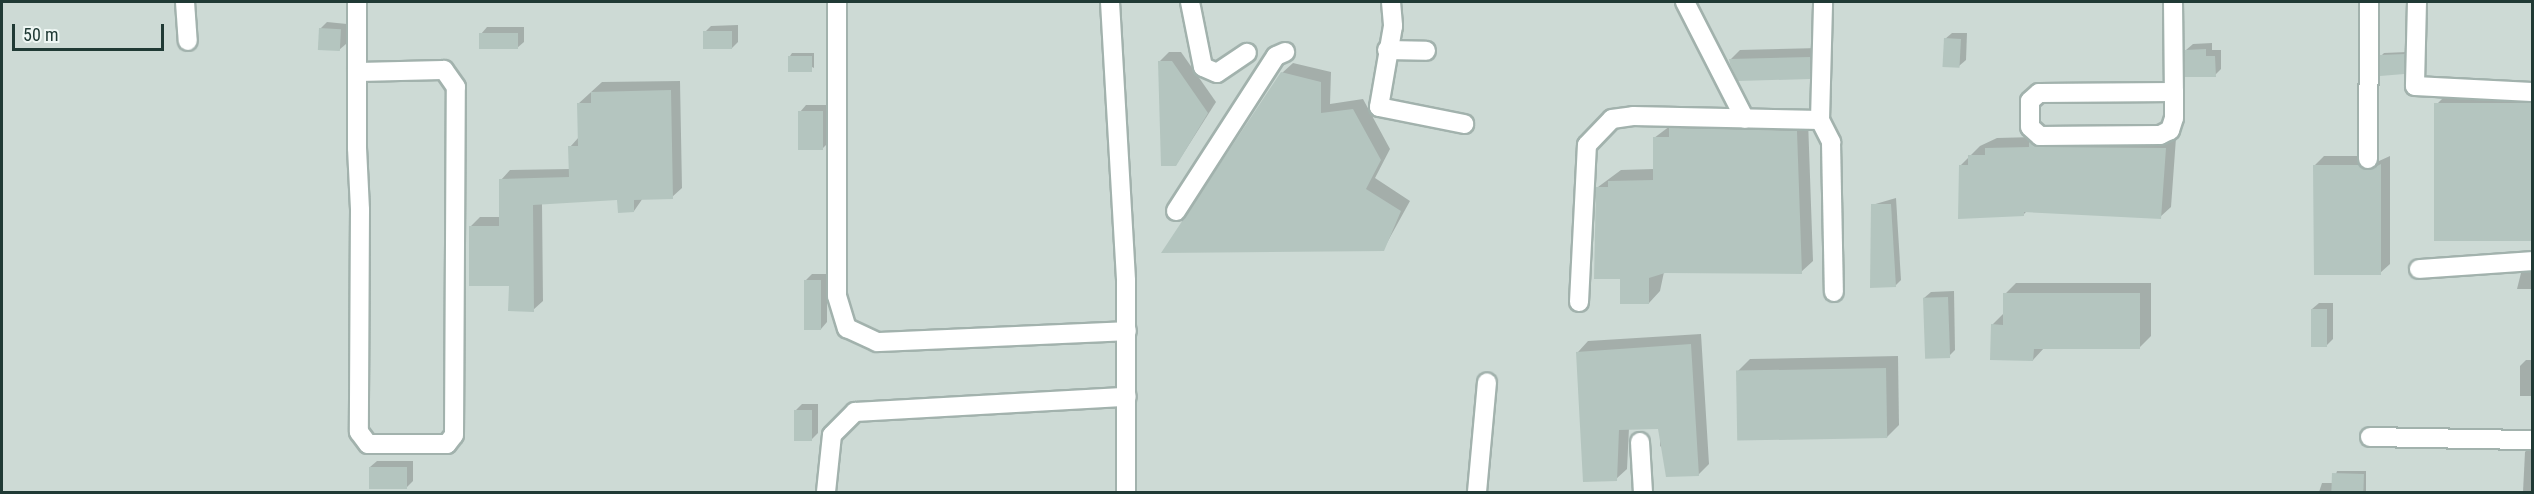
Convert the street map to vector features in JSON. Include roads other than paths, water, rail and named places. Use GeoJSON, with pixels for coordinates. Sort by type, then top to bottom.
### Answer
{"type":"FeatureCollection","features":[{"type":"Feature","properties":{"kind":"lane"},"geometry":{"type":"LineString","coordinates":[[185,2],[188,41]]}},
{"type":"Feature","properties":{"kind":"lane"},"geometry":{"type":"LineString","coordinates":[[357,2],[357,72],[359,432],[368,444],[447,444],[454,435],[456,87],[444,70],[357,72]]}},
{"type":"Feature","properties":{"kind":"lane"},"geometry":{"type":"LineString","coordinates":[[837,2],[837,296],[847,327],[877,342],[1127,331]]}},
{"type":"Feature","properties":{"kind":"lane"},"geometry":{"type":"LineString","coordinates":[[1110,2],[1127,331],[1126,492]]}},
{"type":"Feature","properties":{"kind":"lane"},"geometry":{"type":"LineString","coordinates":[[1190,2],[1203,67],[1218,73],[1247,53]]}},
{"type":"Feature","properties":{"kind":"lane"},"geometry":{"type":"LineString","coordinates":[[1391,2],[1379,107],[1464,124]]}},
{"type":"Feature","properties":{"kind":"lane"},"geometry":{"type":"LineString","coordinates":[[1685,2],[1746,119]]}},
{"type":"Feature","properties":{"kind":"lane"},"geometry":{"type":"LineString","coordinates":[[1823,2],[1820,120],[1831,142],[1834,292]]}},
{"type":"Feature","properties":{"kind":"lane"},"geometry":{"type":"LineString","coordinates":[[2173,2],[2174,92],[2174,118],[2170,130],[2160,135],[2040,136],[2030,127],[2030,101],[2039,93],[2174,92]]}},
{"type":"Feature","properties":{"kind":"lane"},"geometry":{"type":"LineString","coordinates":[[2368,159],[2369,2]]}},
{"type":"Feature","properties":{"kind":"lane"},"geometry":{"type":"LineString","coordinates":[[2417,2],[2415,86],[2532,92]]}},
{"type":"Feature","properties":{"kind":"lane"},"geometry":{"type":"LineString","coordinates":[[1387,51],[1426,51]]}},
{"type":"Feature","properties":{"kind":"lane"},"geometry":{"type":"LineString","coordinates":[[1176,211],[1276,56],[1285,52]]}},
{"type":"Feature","properties":{"kind":"lane"},"geometry":{"type":"LineString","coordinates":[[1579,302],[1584,168],[1587,145],[1598,129],[1612,119],[1633,116],[1820,120]]}},
{"type":"Feature","properties":{"kind":"lane"},"geometry":{"type":"LineString","coordinates":[[2419,269],[2532,261]]}},
{"type":"Feature","properties":{"kind":"lane"},"geometry":{"type":"LineString","coordinates":[[1477,492],[1486,382]]}},
{"type":"Feature","properties":{"kind":"lane"},"geometry":{"type":"LineString","coordinates":[[826,492],[832,435],[855,412],[1127,397]]}},
{"type":"Feature","properties":{"kind":"lane"},"geometry":{"type":"LineString","coordinates":[[2370,437],[2532,440]]}},
{"type":"Feature","properties":{"kind":"lane"},"geometry":{"type":"LineString","coordinates":[[1640,442],[1643,492]]}}]}
